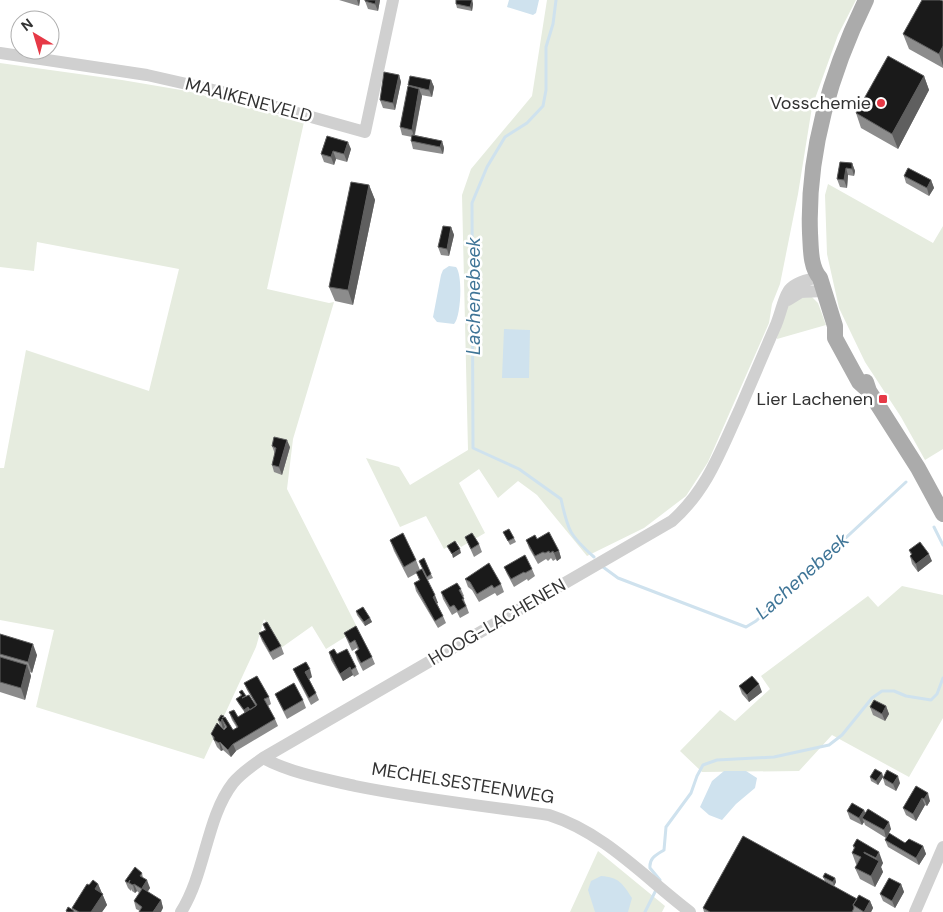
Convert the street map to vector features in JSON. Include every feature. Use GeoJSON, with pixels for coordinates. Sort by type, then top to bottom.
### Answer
{"type":"FeatureCollection","features":[{"type":"Feature","properties":{"kind":"main road"},"geometry":{"type":"LineString","coordinates":[[866,0],[834,78],[818,138],[810,191],[810,243],[815,272],[835,326],[843,333],[869,391],[918,468],[943,514]]}},
{"type":"Feature","properties":{"kind":"main road"},"geometry":{"type":"LineString","coordinates":[[821,284],[824,270],[819,210],[820,187],[826,148],[850,61],[877,0]]}},
{"type":"Feature","properties":{"kind":"street","name":"MAAIKENEVELD"},"geometry":{"type":"LineString","coordinates":[[0,53],[157,77],[222,92],[364,132],[392,0]]}},
{"type":"Feature","properties":{"kind":"street","name":"HOOG-LACHENEN"},"geometry":{"type":"LineString","coordinates":[[181,912],[198,876],[225,794],[244,771],[263,758],[672,520],[684,510],[694,499],[712,472],[777,324],[787,293],[792,288],[812,278],[821,284]]}},
{"type":"Feature","properties":{"kind":"street","name":"MECHELSESTEENWEG"},"geometry":{"type":"LineString","coordinates":[[263,758],[279,766],[341,783],[404,795],[549,815],[565,820],[581,827],[613,849],[690,912]]}},
{"type":"Feature","properties":{"kind":"street"},"geometry":{"type":"LineString","coordinates":[[914,912],[943,847]]}},
{"type":"Feature","properties":{"kind":"shaded area"},"geometry":{"type":"Polygon","coordinates":[[[547,0],[856,0],[838,35],[812,107],[798,194],[780,284],[772,304],[769,323],[708,462],[686,496],[644,528],[587,556],[537,495],[518,481],[498,498],[479,469],[459,483],[485,533],[461,547],[457,542],[444,549],[426,516],[400,527],[366,458],[399,467],[410,485],[468,450],[462,195],[471,169],[532,96],[547,0]]]}},
{"type":"Feature","properties":{"kind":"shaded area"},"geometry":{"type":"Polygon","coordinates":[[[0,63],[187,91],[304,122],[267,289],[329,303],[334,302],[293,439],[287,489],[358,629],[326,649],[312,626],[281,648],[264,619],[256,647],[204,759],[36,707],[54,630],[0,620],[0,468],[4,468],[26,350],[149,391],[179,269],[37,242],[34,271],[0,267],[0,63]]]}},
{"type":"Feature","properties":{"kind":"shaded area"},"geometry":{"type":"Polygon","coordinates":[[[828,184],[933,243],[943,226],[943,449],[925,460],[901,417],[865,362],[839,308],[827,254],[825,195],[828,184]]]}},
{"type":"Feature","properties":{"kind":"shaded area"},"geometry":{"type":"Polygon","coordinates":[[[812,297],[818,303],[826,325],[777,339],[782,317],[794,298],[812,297]]]}},
{"type":"Feature","properties":{"kind":"shaded area"},"geometry":{"type":"Polygon","coordinates":[[[902,586],[943,595],[943,718],[909,777],[832,735],[799,771],[702,772],[680,751],[720,710],[735,721],[770,689],[761,676],[868,596],[878,607],[902,586]]]}},
{"type":"Feature","properties":{"kind":"shaded area"},"geometry":{"type":"Polygon","coordinates":[[[598,851],[665,906],[662,912],[570,912],[598,851]]]}},
{"type":"Feature","properties":{"kind":"water"},"geometry":{"type":"Polygon","coordinates":[[[509,0],[539,0],[536,13],[533,15],[507,7],[509,0]]]}},
{"type":"Feature","properties":{"kind":"water"},"geometry":{"type":"Polygon","coordinates":[[[449,266],[456,267],[460,278],[460,305],[454,324],[437,322],[433,317],[441,275],[443,270],[449,266]]]}},
{"type":"Feature","properties":{"kind":"water"},"geometry":{"type":"Polygon","coordinates":[[[504,329],[530,330],[529,378],[502,378],[504,329]]]}},
{"type":"Feature","properties":{"kind":"water"},"geometry":{"type":"Polygon","coordinates":[[[724,771],[746,771],[757,778],[755,788],[736,804],[722,820],[709,815],[700,807],[712,781],[724,771]]]}},
{"type":"Feature","properties":{"kind":"water"},"geometry":{"type":"Polygon","coordinates":[[[601,876],[620,882],[626,889],[632,898],[628,912],[595,912],[588,890],[591,881],[601,876]]]}},
{"type":"Feature","properties":{"kind":"building"},"geometry":{"type":"Polygon","coordinates":[[[365,0],[376,0],[375,4],[365,0]]]}},
{"type":"Feature","properties":{"kind":"building"},"geometry":{"type":"Polygon","coordinates":[[[456,0],[472,0],[470,7],[456,4],[456,0]]]}},
{"type":"Feature","properties":{"kind":"building"},"geometry":{"type":"Polygon","coordinates":[[[922,0],[943,1],[943,46],[939,54],[903,34],[922,0]]]}},
{"type":"Feature","properties":{"kind":"building"},"geometry":{"type":"Polygon","coordinates":[[[888,56],[924,76],[892,134],[856,113],[888,56]]]}},
{"type":"Feature","properties":{"kind":"building"},"geometry":{"type":"Polygon","coordinates":[[[384,72],[399,75],[393,103],[380,100],[384,72]]]}},
{"type":"Feature","properties":{"kind":"building"},"geometry":{"type":"Polygon","coordinates":[[[410,76],[431,80],[429,90],[408,85],[410,76]]]}},
{"type":"Feature","properties":{"kind":"building"},"geometry":{"type":"Polygon","coordinates":[[[408,86],[419,89],[412,130],[400,127],[408,86]]]}},
{"type":"Feature","properties":{"kind":"building"},"geometry":{"type":"Polygon","coordinates":[[[412,135],[442,141],[440,147],[411,141],[412,135]]]}},
{"type":"Feature","properties":{"kind":"building"},"geometry":{"type":"Polygon","coordinates":[[[327,136],[348,142],[344,154],[333,151],[331,157],[321,154],[327,136]]]}},
{"type":"Feature","properties":{"kind":"building"},"geometry":{"type":"Polygon","coordinates":[[[840,162],[852,163],[852,169],[846,168],[844,180],[837,179],[840,162]]]}},
{"type":"Feature","properties":{"kind":"building"},"geometry":{"type":"Polygon","coordinates":[[[908,168],[931,180],[927,188],[904,176],[908,168]]]}},
{"type":"Feature","properties":{"kind":"building"},"geometry":{"type":"Polygon","coordinates":[[[351,182],[369,185],[348,290],[329,287],[351,182]]]}},
{"type":"Feature","properties":{"kind":"building"},"geometry":{"type":"Polygon","coordinates":[[[443,226],[451,227],[447,249],[438,247],[443,226]]]}},
{"type":"Feature","properties":{"kind":"building"},"geometry":{"type":"Polygon","coordinates":[[[274,437],[287,440],[279,467],[272,465],[276,448],[272,446],[274,437]]]}},
{"type":"Feature","properties":{"kind":"building"},"geometry":{"type":"Polygon","coordinates":[[[509,529],[514,538],[508,541],[503,532],[509,529]]]}},
{"type":"Feature","properties":{"kind":"building"},"geometry":{"type":"Polygon","coordinates":[[[549,532],[559,551],[554,553],[553,551],[550,553],[549,551],[543,552],[535,556],[526,540],[535,535],[537,539],[549,532]]]}},
{"type":"Feature","properties":{"kind":"building"},"geometry":{"type":"Polygon","coordinates":[[[403,533],[416,560],[404,567],[390,540],[403,533]]]}},
{"type":"Feature","properties":{"kind":"building"},"geometry":{"type":"Polygon","coordinates":[[[472,533],[479,544],[471,549],[465,537],[472,533]]]}},
{"type":"Feature","properties":{"kind":"building"},"geometry":{"type":"Polygon","coordinates":[[[455,541],[460,549],[452,554],[447,546],[455,541]]]}},
{"type":"Feature","properties":{"kind":"building"},"geometry":{"type":"Polygon","coordinates":[[[920,542],[929,554],[916,564],[910,556],[912,554],[909,550],[920,542]]]}},
{"type":"Feature","properties":{"kind":"building"},"geometry":{"type":"Polygon","coordinates":[[[525,555],[532,569],[511,579],[504,567],[525,555]]]}},
{"type":"Feature","properties":{"kind":"building"},"geometry":{"type":"Polygon","coordinates":[[[424,558],[431,574],[427,577],[419,561],[424,558]]]}},
{"type":"Feature","properties":{"kind":"building"},"geometry":{"type":"Polygon","coordinates":[[[489,563],[501,584],[494,588],[492,585],[477,594],[470,582],[465,579],[489,563]]]}},
{"type":"Feature","properties":{"kind":"building"},"geometry":{"type":"Polygon","coordinates":[[[422,569],[443,616],[435,621],[414,583],[420,580],[416,572],[422,569]]]}},
{"type":"Feature","properties":{"kind":"building"},"geometry":{"type":"Polygon","coordinates":[[[457,583],[461,589],[459,590],[466,606],[458,611],[454,605],[450,607],[441,592],[457,583]]]}},
{"type":"Feature","properties":{"kind":"building"},"geometry":{"type":"Polygon","coordinates":[[[363,607],[370,618],[364,622],[356,611],[363,607]]]}},
{"type":"Feature","properties":{"kind":"building"},"geometry":{"type":"Polygon","coordinates":[[[267,622],[281,646],[270,652],[259,633],[266,630],[263,624],[267,622]]]}},
{"type":"Feature","properties":{"kind":"building"},"geometry":{"type":"Polygon","coordinates":[[[356,626],[372,657],[361,663],[355,652],[359,649],[355,640],[350,643],[344,633],[356,626]]]}},
{"type":"Feature","properties":{"kind":"building"},"geometry":{"type":"Polygon","coordinates":[[[0,634],[33,644],[28,662],[0,654],[0,634]]]}},
{"type":"Feature","properties":{"kind":"building"},"geometry":{"type":"Polygon","coordinates":[[[334,649],[337,654],[347,649],[356,667],[351,670],[350,667],[340,674],[329,652],[334,649]]]}},
{"type":"Feature","properties":{"kind":"building"},"geometry":{"type":"Polygon","coordinates":[[[0,657],[27,665],[21,688],[0,682],[0,657]]]}},
{"type":"Feature","properties":{"kind":"building"},"geometry":{"type":"Polygon","coordinates":[[[306,662],[310,669],[305,672],[316,693],[309,698],[293,669],[306,662]]]}},
{"type":"Feature","properties":{"kind":"building"},"geometry":{"type":"Polygon","coordinates":[[[257,676],[269,697],[264,699],[275,719],[233,744],[228,750],[220,742],[214,740],[211,734],[217,723],[224,730],[227,727],[222,719],[221,722],[218,720],[221,715],[224,716],[222,718],[225,717],[233,730],[238,727],[229,712],[234,710],[238,717],[257,705],[244,683],[257,676]]]}},
{"type":"Feature","properties":{"kind":"building"},"geometry":{"type":"Polygon","coordinates":[[[752,676],[759,684],[747,695],[739,686],[752,676]]]}},
{"type":"Feature","properties":{"kind":"building"},"geometry":{"type":"Polygon","coordinates":[[[294,683],[303,700],[284,711],[275,694],[294,683]]]}},
{"type":"Feature","properties":{"kind":"building"},"geometry":{"type":"Polygon","coordinates":[[[242,690],[246,696],[242,698],[249,695],[256,706],[250,710],[248,707],[244,710],[236,699],[242,695],[239,692],[242,690]]]}},
{"type":"Feature","properties":{"kind":"building"},"geometry":{"type":"Polygon","coordinates":[[[874,700],[886,706],[882,714],[870,707],[874,700]]]}},
{"type":"Feature","properties":{"kind":"building"},"geometry":{"type":"Polygon","coordinates":[[[875,769],[882,773],[876,781],[870,777],[875,769]]]}},
{"type":"Feature","properties":{"kind":"building"},"geometry":{"type":"Polygon","coordinates":[[[887,770],[898,776],[893,784],[883,778],[887,770]]]}},
{"type":"Feature","properties":{"kind":"building"},"geometry":{"type":"Polygon","coordinates":[[[916,786],[928,793],[924,799],[922,798],[913,814],[903,808],[916,786]]]}},
{"type":"Feature","properties":{"kind":"building"},"geometry":{"type":"Polygon","coordinates":[[[852,803],[864,810],[859,818],[847,811],[852,803]]]}},
{"type":"Feature","properties":{"kind":"building"},"geometry":{"type":"Polygon","coordinates":[[[868,809],[889,822],[884,830],[862,818],[868,809]]]}},
{"type":"Feature","properties":{"kind":"building"},"geometry":{"type":"Polygon","coordinates":[[[889,833],[905,843],[909,839],[923,846],[916,858],[885,840],[889,833]]]}},
{"type":"Feature","properties":{"kind":"building"},"geometry":{"type":"Polygon","coordinates":[[[743,836],[857,899],[853,905],[852,912],[710,912],[703,908],[743,836]]]}},
{"type":"Feature","properties":{"kind":"building"},"geometry":{"type":"Polygon","coordinates":[[[857,839],[879,852],[876,858],[864,852],[879,861],[871,876],[855,868],[861,857],[852,853],[857,839]]]}},
{"type":"Feature","properties":{"kind":"building"},"geometry":{"type":"Polygon","coordinates":[[[135,867],[142,873],[140,876],[147,880],[142,888],[161,900],[153,912],[139,912],[142,907],[134,901],[142,889],[129,883],[130,880],[128,883],[125,881],[135,867]]]}},
{"type":"Feature","properties":{"kind":"building"},"geometry":{"type":"Polygon","coordinates":[[[825,873],[835,878],[833,882],[823,877],[825,873]]]}},
{"type":"Feature","properties":{"kind":"building"},"geometry":{"type":"Polygon","coordinates":[[[889,878],[901,884],[892,901],[880,894],[889,878]]]}},
{"type":"Feature","properties":{"kind":"building"},"geometry":{"type":"Polygon","coordinates":[[[93,880],[98,884],[95,889],[103,894],[91,912],[79,912],[72,908],[87,884],[89,885],[93,880]]]}},
{"type":"Feature","properties":{"kind":"building"},"geometry":{"type":"Polygon","coordinates":[[[859,895],[870,901],[864,912],[853,905],[859,895]]]}},
{"type":"Feature","properties":{"kind":"building"},"geometry":{"type":"Polygon","coordinates":[[[68,907],[73,910],[74,912],[66,911],[68,907]]]}},
{"type":"Feature","properties":{"kind":"waterway","name":"Lachenebeek"},"geometry":{"type":"LineString","coordinates":[[556,0],[553,24],[546,47],[546,90],[543,106],[527,123],[505,137],[487,167],[472,203],[473,448],[519,469],[561,499],[571,532],[580,544],[594,557]]}},
{"type":"Feature","properties":{"kind":"waterway","name":"Lachenebeek"},"geometry":{"type":"LineString","coordinates":[[603,567],[618,578],[746,627],[756,621],[906,482]]}},
{"type":"Feature","properties":{"kind":"waterway"},"geometry":{"type":"LineString","coordinates":[[934,527],[943,545]]}},
{"type":"Feature","properties":{"kind":"waterway"},"geometry":{"type":"LineString","coordinates":[[660,880],[650,868],[651,862],[654,857],[664,850],[666,827],[691,793],[703,765],[717,760],[774,757],[829,745],[842,735],[872,698],[882,691],[894,691],[906,696],[931,700],[937,694],[943,678]]}},
{"type":"Feature","properties":{"kind":"waterway"},"geometry":{"type":"LineString","coordinates":[[645,912],[656,890]]}},
{"type":"Feature","properties":{"kind":"place","name":"Vosschemie"},"geometry":{"type":"Point","coordinates":[881,103]}},
{"type":"Feature","properties":{"kind":"place","name":"Lier Lachenen"},"geometry":{"type":"Point","coordinates":[883,399]}}]}
